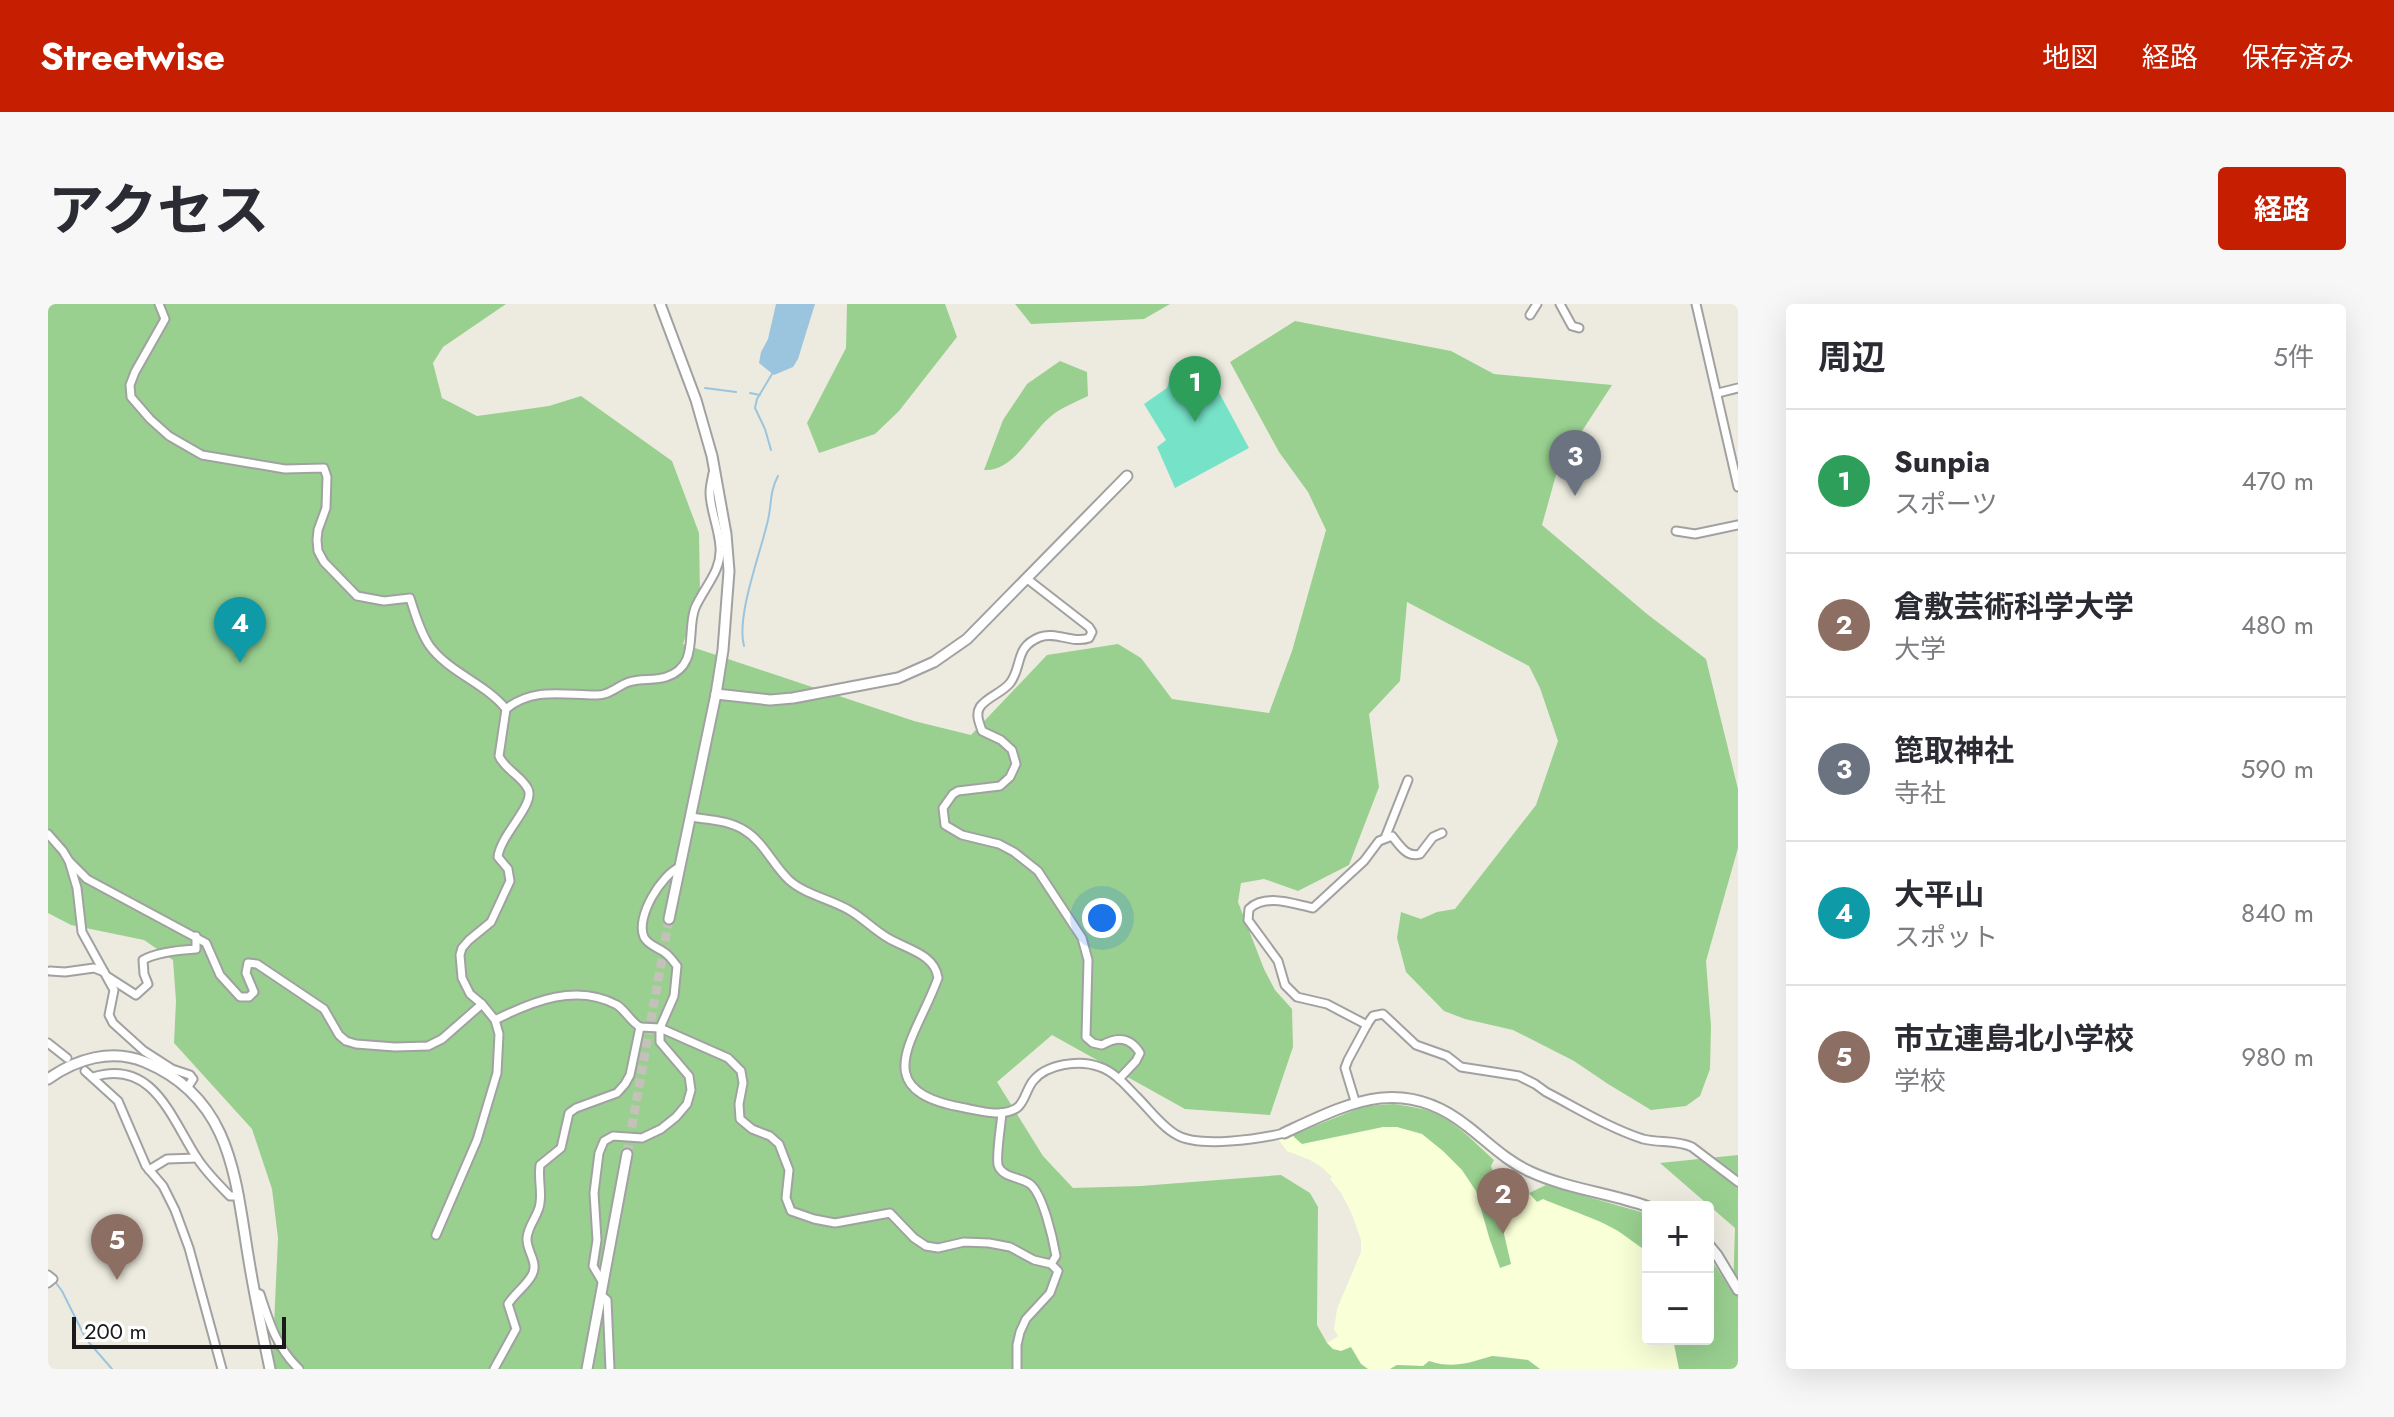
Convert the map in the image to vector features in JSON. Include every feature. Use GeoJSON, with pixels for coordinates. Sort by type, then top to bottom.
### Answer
{"type":"FeatureCollection","features":[{"type":"Feature","properties":{"kind":"street"},"geometry":{"type":"LineString","coordinates":[[159,304],[165,319],[130,385],[131,397],[136,404],[169,436],[202,455],[285,469],[324,468],[327,477],[326,508],[317,540],[324,562],[357,596],[384,601],[410,598],[429,645],[451,665],[496,696],[506,709]]}},
{"type":"Feature","properties":{"kind":"street"},"geometry":{"type":"LineString","coordinates":[[660,304],[696,400],[714,465],[729,571],[716,694],[669,919]]}},
{"type":"Feature","properties":{"kind":"street"},"geometry":{"type":"LineString","coordinates":[[1530,315],[1537,304]]}},
{"type":"Feature","properties":{"kind":"street"},"geometry":{"type":"LineString","coordinates":[[1560,304],[1572,326],[1579,328]]}},
{"type":"Feature","properties":{"kind":"street"},"geometry":{"type":"LineString","coordinates":[[1696,304],[1738,487]]}},
{"type":"Feature","properties":{"kind":"street"},"geometry":{"type":"LineString","coordinates":[[1718,393],[1738,388]]}},
{"type":"Feature","properties":{"kind":"street"},"geometry":{"type":"LineString","coordinates":[[436,1235],[465,1170],[497,1073],[499,1034],[495,1020],[470,994],[462,978],[460,955],[469,940],[491,922],[510,881],[508,869],[498,857],[499,848],[528,803],[530,794],[499,756],[506,709],[515,701],[531,695],[579,693],[597,696],[629,682],[665,678],[684,665],[692,640],[694,611],[719,566],[720,547],[710,492],[714,465]]}},
{"type":"Feature","properties":{"kind":"street"},"geometry":{"type":"LineString","coordinates":[[716,694],[770,700],[793,698],[898,678],[934,662],[967,639],[1127,476]]}},
{"type":"Feature","properties":{"kind":"street"},"geometry":{"type":"LineString","coordinates":[[1676,531],[1695,534],[1738,525]]}},
{"type":"Feature","properties":{"kind":"street"},"geometry":{"type":"LineString","coordinates":[[1026,578],[1092,632],[1089,638],[1080,641],[1045,635],[1023,648],[1013,680],[980,707],[977,716],[982,731],[1001,740],[1012,750],[1016,764],[1010,777],[1000,786],[958,791],[946,801],[943,815],[945,825],[953,831],[999,844],[1038,871],[1082,938],[1088,960],[1086,1037],[1102,1045],[1122,1038],[1135,1045],[1140,1053],[1119,1079]]}},
{"type":"Feature","properties":{"kind":"street"},"geometry":{"type":"LineString","coordinates":[[1385,838],[1408,780]]}},
{"type":"Feature","properties":{"kind":"street"},"geometry":{"type":"LineString","coordinates":[[691,817],[728,822],[744,830],[759,840],[791,882],[850,911],[886,937],[925,956],[937,969],[938,978],[908,1049],[905,1065],[906,1079],[916,1093],[952,1106],[1002,1113],[1018,1107],[1033,1081],[1045,1069],[1064,1065],[1100,1066],[1119,1079],[1177,1136],[1194,1141],[1261,1139],[1284,1133],[1355,1101],[1397,1097],[1435,1107],[1465,1125],[1502,1156],[1531,1172],[1642,1205]]}},
{"type":"Feature","properties":{"kind":"street"},"geometry":{"type":"LineString","coordinates":[[1367,1025],[1327,1004],[1297,997],[1285,985],[1278,961],[1248,920],[1249,909],[1264,900],[1313,908],[1364,861],[1379,841],[1392,836],[1413,856],[1420,854],[1433,837],[1442,833]]}},
{"type":"Feature","properties":{"kind":"street"},"geometry":{"type":"LineString","coordinates":[[48,834],[87,879],[206,943],[220,975],[240,997],[249,997],[254,992],[246,973],[248,963],[257,964],[324,1009],[346,1041],[395,1047],[428,1046],[442,1039],[482,1004]]}},
{"type":"Feature","properties":{"kind":"street"},"geometry":{"type":"LineString","coordinates":[[69,861],[77,888],[82,932],[114,990],[109,1015],[113,1023],[144,1051],[172,1069],[190,1075],[193,1079],[187,1088]]}},
{"type":"Feature","properties":{"kind":"street"},"geometry":{"type":"LineString","coordinates":[[603,1284],[593,1266],[597,1228],[594,1193],[599,1153],[604,1141],[613,1136],[642,1138],[650,1135],[676,1117],[687,1104],[691,1090],[689,1076],[660,1042],[660,1028],[674,996],[677,966],[665,952],[651,945],[642,928],[649,901],[671,871],[680,867]]}},
{"type":"Feature","properties":{"kind":"street"},"geometry":{"type":"LineString","coordinates":[[50,971],[94,968],[136,995],[148,984],[143,960],[174,951],[196,949],[196,936]]}},
{"type":"Feature","properties":{"kind":"street"},"geometry":{"type":"LineString","coordinates":[[495,1020],[544,999],[579,994],[599,997],[617,1005],[640,1027],[660,1028],[728,1058],[741,1071],[740,1119],[779,1144],[789,1170],[786,1198],[791,1211],[835,1223],[890,1213],[926,1246],[938,1248],[964,1242],[989,1243],[1010,1247],[1034,1260],[1051,1264],[1058,1271],[1050,1293],[1026,1319],[1020,1332],[1017,1369]]}},
{"type":"Feature","properties":{"kind":"street"},"geometry":{"type":"LineString","coordinates":[[1355,1101],[1345,1068],[1373,1016],[1383,1014],[1416,1045],[1447,1056],[1461,1067],[1519,1076],[1630,1134],[1647,1140],[1684,1143],[1738,1182]]}},
{"type":"Feature","properties":{"kind":"street"},"geometry":{"type":"LineString","coordinates":[[494,1369],[516,1329],[508,1304],[533,1274],[534,1261],[527,1245],[527,1235],[540,1204],[540,1165],[561,1148],[569,1113],[617,1093],[625,1084],[630,1075],[640,1027]]}},
{"type":"Feature","properties":{"kind":"street"},"geometry":{"type":"LineString","coordinates":[[48,1043],[67,1058]]}},
{"type":"Feature","properties":{"kind":"street"},"geometry":{"type":"LineString","coordinates":[[48,1058],[56,1050]]}},
{"type":"Feature","properties":{"kind":"street"},"geometry":{"type":"LineString","coordinates":[[48,1079],[78,1062],[93,1058],[121,1056],[138,1059],[187,1088],[208,1113],[230,1155],[270,1369]]}},
{"type":"Feature","properties":{"kind":"street"},"geometry":{"type":"LineString","coordinates":[[85,1071],[118,1101],[149,1170],[163,1186],[184,1232],[222,1369]]}},
{"type":"Feature","properties":{"kind":"street"},"geometry":{"type":"LineString","coordinates":[[93,1077],[124,1074],[151,1087],[174,1117],[197,1158],[230,1196],[239,1196]]}},
{"type":"Feature","properties":{"kind":"street"},"geometry":{"type":"LineString","coordinates":[[1002,1113],[998,1165],[1003,1172],[1031,1185],[1037,1193],[1053,1238],[1056,1256],[1051,1264]]}},
{"type":"Feature","properties":{"kind":"street"},"geometry":{"type":"LineString","coordinates":[[587,1369],[627,1154]]}},
{"type":"Feature","properties":{"kind":"street"},"geometry":{"type":"LineString","coordinates":[[149,1170],[167,1159],[197,1158]]}},
{"type":"Feature","properties":{"kind":"street"},"geometry":{"type":"LineString","coordinates":[[1714,1251],[1738,1290]]}},
{"type":"Feature","properties":{"kind":"street"},"geometry":{"type":"LineString","coordinates":[[48,1275],[53,1279],[48,1283]]}},
{"type":"Feature","properties":{"kind":"street"},"geometry":{"type":"LineString","coordinates":[[254,1292],[260,1294],[282,1350],[299,1369]]}},
{"type":"Feature","properties":{"kind":"street"},"geometry":{"type":"LineString","coordinates":[[601,1295],[607,1300],[610,1369]]}},
{"type":"Feature","properties":{"kind":"shaded area"},"geometry":{"type":"Polygon","coordinates":[[[1394,1104],[1432,1112],[1464,1131],[1494,1160],[1491,1166],[1501,1198],[1508,1198],[1512,1189],[1529,1193],[1546,1185],[1642,1212],[1642,1345],[1674,1345],[1679,1369],[1540,1369],[1528,1360],[1492,1356],[1465,1367],[1451,1368],[1429,1361],[1424,1366],[1397,1365],[1390,1369],[1368,1369],[1344,1351],[1333,1350],[1327,1343],[1338,1336],[1334,1329],[1337,1309],[1361,1252],[1361,1240],[1351,1212],[1330,1179],[1332,1177],[1310,1160],[1287,1151],[1278,1139],[1365,1106],[1394,1104]]]}},
{"type":"Feature","properties":{"kind":"green space"},"geometry":{"type":"Polygon","coordinates":[[[48,304],[506,304],[443,347],[433,363],[442,398],[477,416],[549,406],[581,396],[672,461],[699,533],[700,595],[683,644],[914,721],[971,735],[1047,655],[1118,644],[1141,658],[1172,699],[1269,713],[1292,651],[1326,530],[1308,492],[1279,452],[1230,362],[1295,321],[1451,351],[1494,374],[1612,385],[1558,468],[1542,525],[1647,614],[1706,659],[1738,789],[1738,848],[1706,961],[1711,1026],[1710,1069],[1700,1096],[1686,1106],[1651,1110],[1574,1061],[1513,1030],[1444,1011],[1406,972],[1397,938],[1401,912],[1421,919],[1455,909],[1536,805],[1558,741],[1529,666],[1407,602],[1400,681],[1369,714],[1379,787],[1349,865],[1298,891],[1264,879],[1241,883],[1238,902],[1264,969],[1275,990],[1292,1009],[1293,1047],[1270,1115],[1185,1109],[1052,1035],[997,1082],[1043,1156],[1073,1188],[1281,1175],[1310,1193],[1318,1207],[1317,1325],[1333,1349],[1341,1351],[1351,1347],[1361,1364],[1368,1369],[272,1369],[278,1238],[272,1189],[252,1129],[174,1043],[176,1001],[173,960],[144,940],[71,925],[48,913],[48,304]]]}},
{"type":"Feature","properties":{"kind":"green space"},"geometry":{"type":"Polygon","coordinates":[[[847,304],[945,304],[957,337],[899,411],[875,434],[819,453],[807,423],[846,348],[847,304]]]}},
{"type":"Feature","properties":{"kind":"green space"},"geometry":{"type":"Polygon","coordinates":[[[1015,304],[1170,304],[1144,319],[1031,324],[1015,304]]]}},
{"type":"Feature","properties":{"kind":"green space"},"geometry":{"type":"Polygon","coordinates":[[[1060,361],[1087,372],[1088,396],[1050,417],[1004,465],[984,470],[1003,420],[1027,384],[1060,361]]]}},
{"type":"Feature","properties":{"kind":"green space"},"geometry":{"type":"Polygon","coordinates":[[[1203,363],[1249,448],[1175,488],[1157,447],[1166,440],[1144,404],[1167,388],[1169,381],[1203,363]]]}},
{"type":"Feature","properties":{"kind":"green space"},"geometry":{"type":"Polygon","coordinates":[[[1394,1104],[1423,1109],[1450,1122],[1494,1160],[1491,1166],[1501,1197],[1507,1198],[1514,1189],[1508,1204],[1503,1207],[1507,1209],[1504,1234],[1511,1264],[1500,1268],[1476,1191],[1462,1170],[1422,1134],[1397,1127],[1383,1127],[1302,1144],[1294,1137],[1294,1134],[1365,1106],[1394,1104]]]}},
{"type":"Feature","properties":{"kind":"green space"},"geometry":{"type":"Polygon","coordinates":[[[1738,1155],[1738,1369],[1679,1369],[1674,1345],[1714,1345],[1714,1264],[1733,1293],[1735,1228],[1714,1210],[1714,1201],[1704,1201],[1660,1163],[1738,1155]]]}},
{"type":"Feature","properties":{"kind":"green space"},"geometry":{"type":"Polygon","coordinates":[[[1546,1185],[1642,1212],[1642,1248],[1604,1224],[1543,1199],[1537,1202],[1529,1193],[1546,1185]]]}},
{"type":"Feature","properties":{"kind":"green space"},"geometry":{"type":"Polygon","coordinates":[[[1492,1356],[1528,1360],[1540,1369],[1390,1369],[1397,1365],[1423,1366],[1429,1361],[1460,1364],[1492,1356]]]}},
{"type":"Feature","properties":{"kind":"water"},"geometry":{"type":"Polygon","coordinates":[[[776,304],[815,304],[798,359],[793,367],[774,375],[759,363],[776,304]]]}},
{"type":"Feature","properties":{"kind":"waterway"},"geometry":{"type":"LineString","coordinates":[[771,450],[755,408],[772,374]]}},
{"type":"Feature","properties":{"kind":"waterway"},"geometry":{"type":"LineString","coordinates":[[705,388],[736,392]]}},
{"type":"Feature","properties":{"kind":"waterway"},"geometry":{"type":"LineString","coordinates":[[750,393],[760,395]]}},
{"type":"Feature","properties":{"kind":"waterway"},"geometry":{"type":"LineString","coordinates":[[744,646],[742,634],[746,603],[778,476]]}},
{"type":"Feature","properties":{"kind":"waterway"},"geometry":{"type":"LineString","coordinates":[[56,1283],[86,1339],[112,1369]]}},
{"type":"Feature","properties":{"kind":"tunnel"},"geometry":{"type":"LineString","coordinates":[[627,1154],[669,919]]}},
{"type":"Feature","properties":{"kind":"place","name":"Sunpia"},"geometry":{"type":"Point","coordinates":[1195,422]}},
{"type":"Feature","properties":{"kind":"place","name":"箆取神社"},"geometry":{"type":"Point","coordinates":[1575,496]}},
{"type":"Feature","properties":{"kind":"place","name":"大平山"},"geometry":{"type":"Point","coordinates":[240,663]}},
{"type":"Feature","properties":{"kind":"place","name":"倉敷芸術科学大学"},"geometry":{"type":"Point","coordinates":[1503,1234]}},
{"type":"Feature","properties":{"kind":"place","name":"市立連島北小学校"},"geometry":{"type":"Point","coordinates":[117,1280]}}]}
